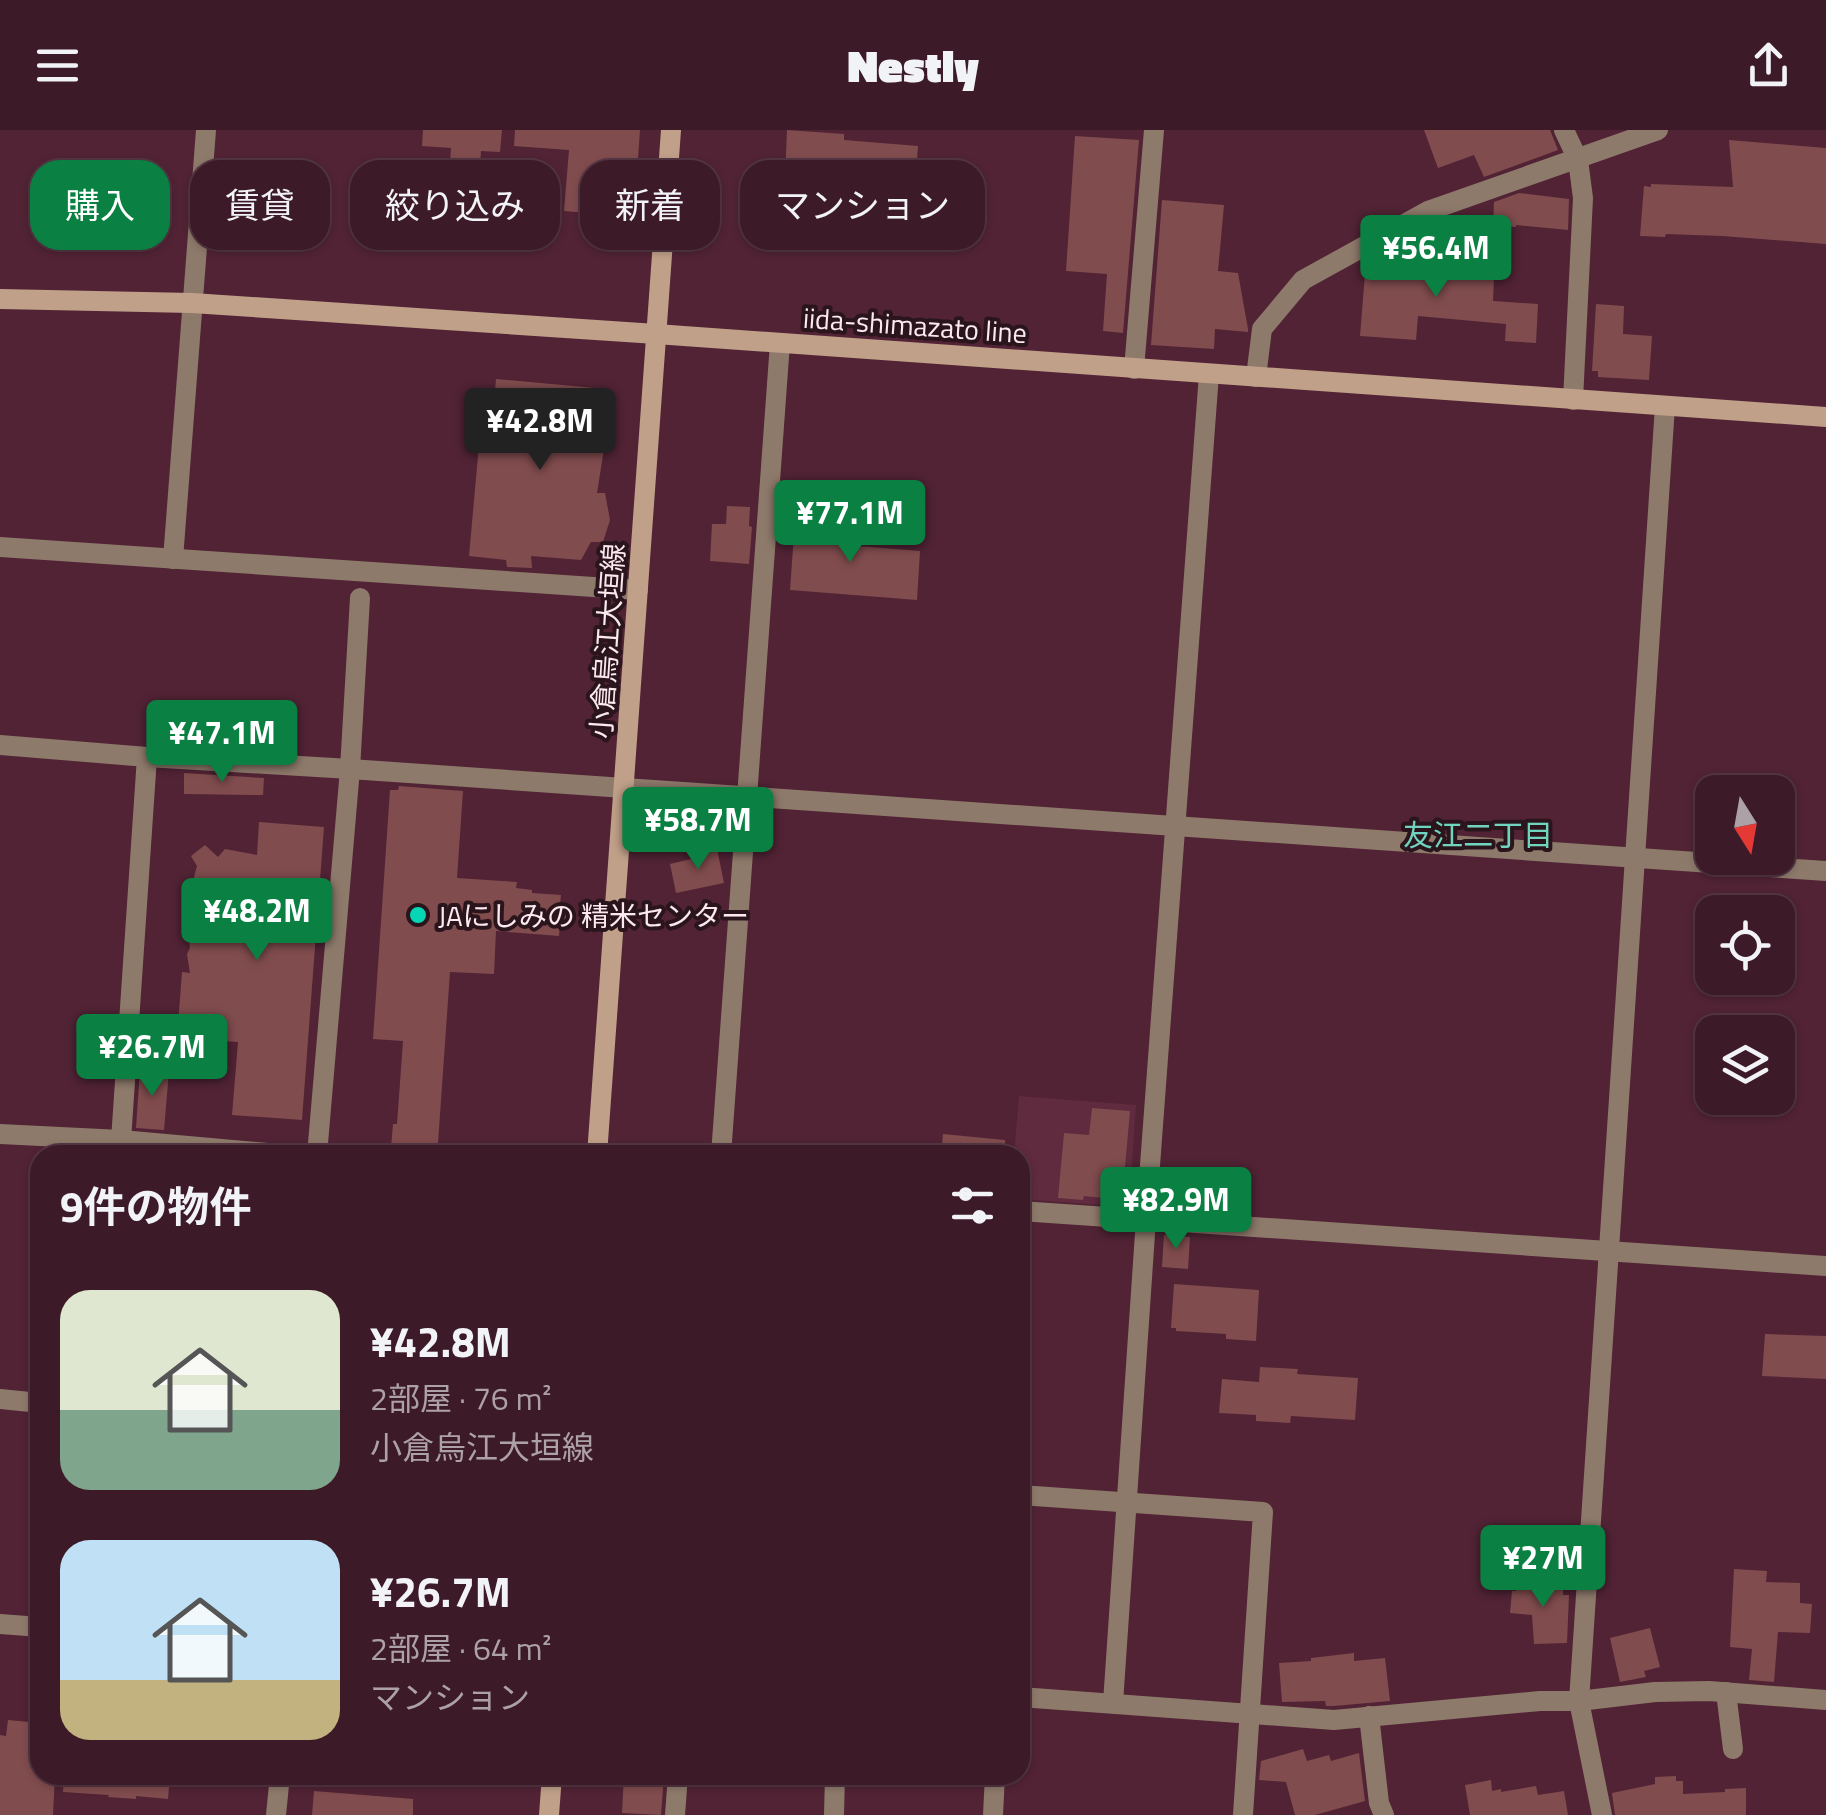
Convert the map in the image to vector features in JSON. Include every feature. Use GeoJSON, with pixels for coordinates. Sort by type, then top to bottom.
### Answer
{"type":"FeatureCollection","features":[{"type":"Feature","properties":{"kind":"main road","name":"小倉烏江大垣線"},"geometry":{"type":"LineString","coordinates":[[598,1145],[671,130]]}},
{"type":"Feature","properties":{"kind":"main road","name":"iida-shimazato line"},"geometry":{"type":"LineString","coordinates":[[0,299],[192,303],[1826,417]]}},
{"type":"Feature","properties":{"kind":"main road"},"geometry":{"type":"LineString","coordinates":[[549,1815],[551,1785]]}},
{"type":"Feature","properties":{"kind":"street"},"geometry":{"type":"LineString","coordinates":[[173,559],[206,130]]}},
{"type":"Feature","properties":{"kind":"street"},"geometry":{"type":"LineString","coordinates":[[1134,368],[1154,130]]}},
{"type":"Feature","properties":{"kind":"street"},"geometry":{"type":"LineString","coordinates":[[1564,130],[1578,160],[1584,198],[1573,400]]}},
{"type":"Feature","properties":{"kind":"street"},"geometry":{"type":"LineString","coordinates":[[1256,377],[1262,329],[1303,280],[1428,212],[1658,130]]}},
{"type":"Feature","properties":{"kind":"street"},"geometry":{"type":"LineString","coordinates":[[722,1145],[780,342]]}},
{"type":"Feature","properties":{"kind":"street"},"geometry":{"type":"LineString","coordinates":[[1113,1703],[1209,374]]}},
{"type":"Feature","properties":{"kind":"street"},"geometry":{"type":"LineString","coordinates":[[1602,1815],[1580,1701],[1665,406]]}},
{"type":"Feature","properties":{"kind":"street"},"geometry":{"type":"LineString","coordinates":[[0,548],[638,590]]}},
{"type":"Feature","properties":{"kind":"street"},"geometry":{"type":"LineString","coordinates":[[318,1145],[350,768],[360,598]]}},
{"type":"Feature","properties":{"kind":"street"},"geometry":{"type":"LineString","coordinates":[[0,745],[1826,871]]}},
{"type":"Feature","properties":{"kind":"street"},"geometry":{"type":"LineString","coordinates":[[120,1145],[147,757]]}},
{"type":"Feature","properties":{"kind":"street"},"geometry":{"type":"LineString","coordinates":[[0,1134],[94,1145]]}},
{"type":"Feature","properties":{"kind":"street"},"geometry":{"type":"LineString","coordinates":[[1030,1211],[1826,1266]]}},
{"type":"Feature","properties":{"kind":"street"},"geometry":{"type":"LineString","coordinates":[[0,1399],[30,1402]]}},
{"type":"Feature","properties":{"kind":"street"},"geometry":{"type":"LineString","coordinates":[[1030,1496],[1263,1512],[1243,1815]]}},
{"type":"Feature","properties":{"kind":"street"},"geometry":{"type":"LineString","coordinates":[[0,1624],[30,1626]]}},
{"type":"Feature","properties":{"kind":"street"},"geometry":{"type":"LineString","coordinates":[[1030,1698],[1334,1720],[1655,1692],[1726,1692],[1826,1700]]}},
{"type":"Feature","properties":{"kind":"street"},"geometry":{"type":"LineString","coordinates":[[1726,1692],[1733,1749]]}},
{"type":"Feature","properties":{"kind":"street"},"geometry":{"type":"LineString","coordinates":[[1369,1716],[1378,1803],[1384,1815]]}},
{"type":"Feature","properties":{"kind":"street"},"geometry":{"type":"LineString","coordinates":[[276,1815],[279,1785]]}},
{"type":"Feature","properties":{"kind":"street"},"geometry":{"type":"LineString","coordinates":[[675,1815],[677,1785]]}},
{"type":"Feature","properties":{"kind":"street"},"geometry":{"type":"LineString","coordinates":[[834,1815],[835,1785]]}},
{"type":"Feature","properties":{"kind":"street"},"geometry":{"type":"LineString","coordinates":[[993,1815],[994,1785]]}},
{"type":"Feature","properties":{"kind":"shaded area"},"geometry":{"type":"Polygon","coordinates":[[[1019,1096],[1136,1105],[1129,1207],[1030,1200],[1030,1145],[1015,1145],[1019,1096]]]}},
{"type":"Feature","properties":{"kind":"building"},"geometry":{"type":"Polygon","coordinates":[[[423,130],[502,130],[500,152],[481,151],[480,160],[450,160],[451,148],[422,146],[423,130]]]}},
{"type":"Feature","properties":{"kind":"building"},"geometry":{"type":"Polygon","coordinates":[[[515,130],[640,130],[638,159],[580,160],[580,212],[564,211],[569,150],[514,146],[515,130]]]}},
{"type":"Feature","properties":{"kind":"building"},"geometry":{"type":"Polygon","coordinates":[[[787,130],[844,134],[844,140],[918,146],[917,160],[786,160],[787,130]]]}},
{"type":"Feature","properties":{"kind":"building"},"geometry":{"type":"Polygon","coordinates":[[[1424,130],[1550,130],[1558,150],[1484,177],[1474,155],[1438,168],[1424,130]]]}},
{"type":"Feature","properties":{"kind":"building"},"geometry":{"type":"Polygon","coordinates":[[[1075,136],[1139,140],[1123,333],[1103,331],[1107,274],[1066,271],[1075,136]]]}},
{"type":"Feature","properties":{"kind":"building"},"geometry":{"type":"Polygon","coordinates":[[[1729,140],[1826,148],[1826,244],[1722,236],[1640,236],[1644,186],[1733,187],[1729,140]]]}},
{"type":"Feature","properties":{"kind":"building"},"geometry":{"type":"Polygon","coordinates":[[[1519,193],[1569,199],[1568,230],[1493,225],[1494,202],[1519,193]]]}},
{"type":"Feature","properties":{"kind":"building"},"geometry":{"type":"Polygon","coordinates":[[[1162,200],[1224,205],[1218,271],[1238,273],[1248,332],[1215,329],[1214,349],[1151,345],[1162,200]]]}},
{"type":"Feature","properties":{"kind":"building"},"geometry":{"type":"Polygon","coordinates":[[[1403,256],[1456,260],[1455,271],[1494,277],[1493,301],[1538,304],[1536,343],[1505,341],[1506,324],[1418,316],[1416,340],[1360,336],[1366,261],[1403,262],[1403,256]]]}},
{"type":"Feature","properties":{"kind":"building"},"geometry":{"type":"Polygon","coordinates":[[[1596,304],[1624,306],[1623,334],[1652,336],[1649,380],[1598,377],[1598,371],[1592,371],[1596,304]]]}},
{"type":"Feature","properties":{"kind":"building"},"geometry":{"type":"Polygon","coordinates":[[[496,379],[595,388],[593,396],[612,398],[597,493],[605,493],[610,520],[603,542],[591,542],[581,560],[531,556],[532,568],[507,567],[506,560],[469,556],[484,389],[495,390],[496,379]]]}},
{"type":"Feature","properties":{"kind":"building"},"geometry":{"type":"Polygon","coordinates":[[[727,506],[750,507],[749,564],[710,561],[712,524],[726,524],[727,506]]]}},
{"type":"Feature","properties":{"kind":"building"},"geometry":{"type":"Polygon","coordinates":[[[795,520],[846,523],[844,545],[920,551],[917,600],[790,590],[795,520]]]}},
{"type":"Feature","properties":{"kind":"building"},"geometry":{"type":"Polygon","coordinates":[[[184,773],[264,778],[263,795],[184,794],[184,773]]]}},
{"type":"Feature","properties":{"kind":"building","name":"JAにしみの 精米センター"},"geometry":{"type":"Polygon","coordinates":[[[399,786],[463,791],[457,878],[517,882],[516,888],[532,893],[561,895],[560,904],[569,905],[567,926],[560,925],[559,936],[496,931],[494,974],[450,972],[438,1143],[430,1145],[391,1145],[393,1124],[397,1124],[403,1041],[373,1039],[390,790],[398,790],[399,786]]]}},
{"type":"Feature","properties":{"kind":"building"},"geometry":{"type":"Polygon","coordinates":[[[259,822],[324,827],[302,1120],[232,1115],[238,1042],[177,1038],[182,972],[190,973],[188,929],[194,924],[191,888],[197,866],[191,856],[205,845],[218,857],[225,849],[257,855],[259,822]]]}},
{"type":"Feature","properties":{"kind":"building"},"geometry":{"type":"Polygon","coordinates":[[[717,849],[724,883],[676,893],[670,864],[717,849]]]}},
{"type":"Feature","properties":{"kind":"building"},"geometry":{"type":"Polygon","coordinates":[[[140,1069],[169,1071],[164,1130],[136,1128],[140,1069]]]}},
{"type":"Feature","properties":{"kind":"building"},"geometry":{"type":"Polygon","coordinates":[[[1092,1108],[1130,1111],[1122,1200],[1058,1198],[1064,1133],[1089,1135],[1092,1108]]]}},
{"type":"Feature","properties":{"kind":"building"},"geometry":{"type":"Polygon","coordinates":[[[943,1134],[1005,1140],[1005,1145],[942,1145],[943,1134]]]}},
{"type":"Feature","properties":{"kind":"building"},"geometry":{"type":"Polygon","coordinates":[[[1164,1235],[1190,1237],[1188,1269],[1162,1267],[1164,1235]]]}},
{"type":"Feature","properties":{"kind":"building"},"geometry":{"type":"Polygon","coordinates":[[[1174,1284],[1259,1290],[1256,1341],[1171,1328],[1174,1284]]]}},
{"type":"Feature","properties":{"kind":"building"},"geometry":{"type":"Polygon","coordinates":[[[1765,1334],[1826,1336],[1826,1379],[1762,1376],[1765,1334]]]}},
{"type":"Feature","properties":{"kind":"building"},"geometry":{"type":"Polygon","coordinates":[[[1260,1367],[1358,1378],[1355,1420],[1291,1416],[1290,1423],[1256,1421],[1256,1415],[1219,1413],[1222,1379],[1259,1382],[1260,1367]]]}},
{"type":"Feature","properties":{"kind":"building"},"geometry":{"type":"Polygon","coordinates":[[[1734,1569],[1767,1571],[1766,1582],[1800,1583],[1800,1603],[1812,1604],[1810,1633],[1778,1632],[1774,1682],[1749,1680],[1752,1649],[1730,1647],[1734,1569]]]}},
{"type":"Feature","properties":{"kind":"building"},"geometry":{"type":"Polygon","coordinates":[[[1517,1580],[1563,1583],[1563,1595],[1569,1595],[1567,1643],[1534,1644],[1532,1615],[1510,1613],[1517,1580]]]}},
{"type":"Feature","properties":{"kind":"building"},"geometry":{"type":"Polygon","coordinates":[[[1650,1628],[1660,1667],[1644,1671],[1646,1677],[1620,1682],[1610,1638],[1650,1628]]]}},
{"type":"Feature","properties":{"kind":"building"},"geometry":{"type":"Polygon","coordinates":[[[1354,1653],[1354,1661],[1385,1658],[1390,1701],[1334,1706],[1326,1706],[1325,1701],[1282,1702],[1279,1663],[1354,1653]]]}},
{"type":"Feature","properties":{"kind":"building"},"geometry":{"type":"Polygon","coordinates":[[[8,1720],[30,1722],[30,1785],[54,1785],[53,1815],[0,1815],[0,1735],[6,1736],[8,1720]]]}},
{"type":"Feature","properties":{"kind":"building"},"geometry":{"type":"Polygon","coordinates":[[[1303,1749],[1307,1761],[1329,1755],[1331,1761],[1359,1753],[1365,1801],[1315,1815],[1295,1815],[1286,1782],[1259,1780],[1261,1761],[1303,1749]]]}},
{"type":"Feature","properties":{"kind":"building"},"geometry":{"type":"Polygon","coordinates":[[[1676,1776],[1676,1781],[1683,1781],[1683,1794],[1746,1788],[1746,1815],[1615,1815],[1612,1793],[1655,1784],[1655,1777],[1676,1776]]]}},
{"type":"Feature","properties":{"kind":"building"},"geometry":{"type":"Polygon","coordinates":[[[1491,1780],[1492,1791],[1536,1786],[1538,1795],[1564,1791],[1568,1815],[1470,1815],[1465,1785],[1491,1780]]]}},
{"type":"Feature","properties":{"kind":"building"},"geometry":{"type":"Polygon","coordinates":[[[63,1785],[169,1785],[168,1799],[63,1792],[63,1785]]]}},
{"type":"Feature","properties":{"kind":"building"},"geometry":{"type":"Polygon","coordinates":[[[623,1785],[663,1785],[661,1815],[622,1813],[623,1785]]]}},
{"type":"Feature","properties":{"kind":"building"},"geometry":{"type":"Polygon","coordinates":[[[314,1791],[413,1799],[413,1815],[312,1815],[314,1791]]]}},
{"type":"Feature","properties":{"kind":"place","name":"JAにしみの 精米センター"},"geometry":{"type":"Point","coordinates":[418,915]}},
{"type":"Feature","properties":{"kind":"district","name":"友江二丁目"},"geometry":{"type":"Point","coordinates":[1478,835]}}]}
